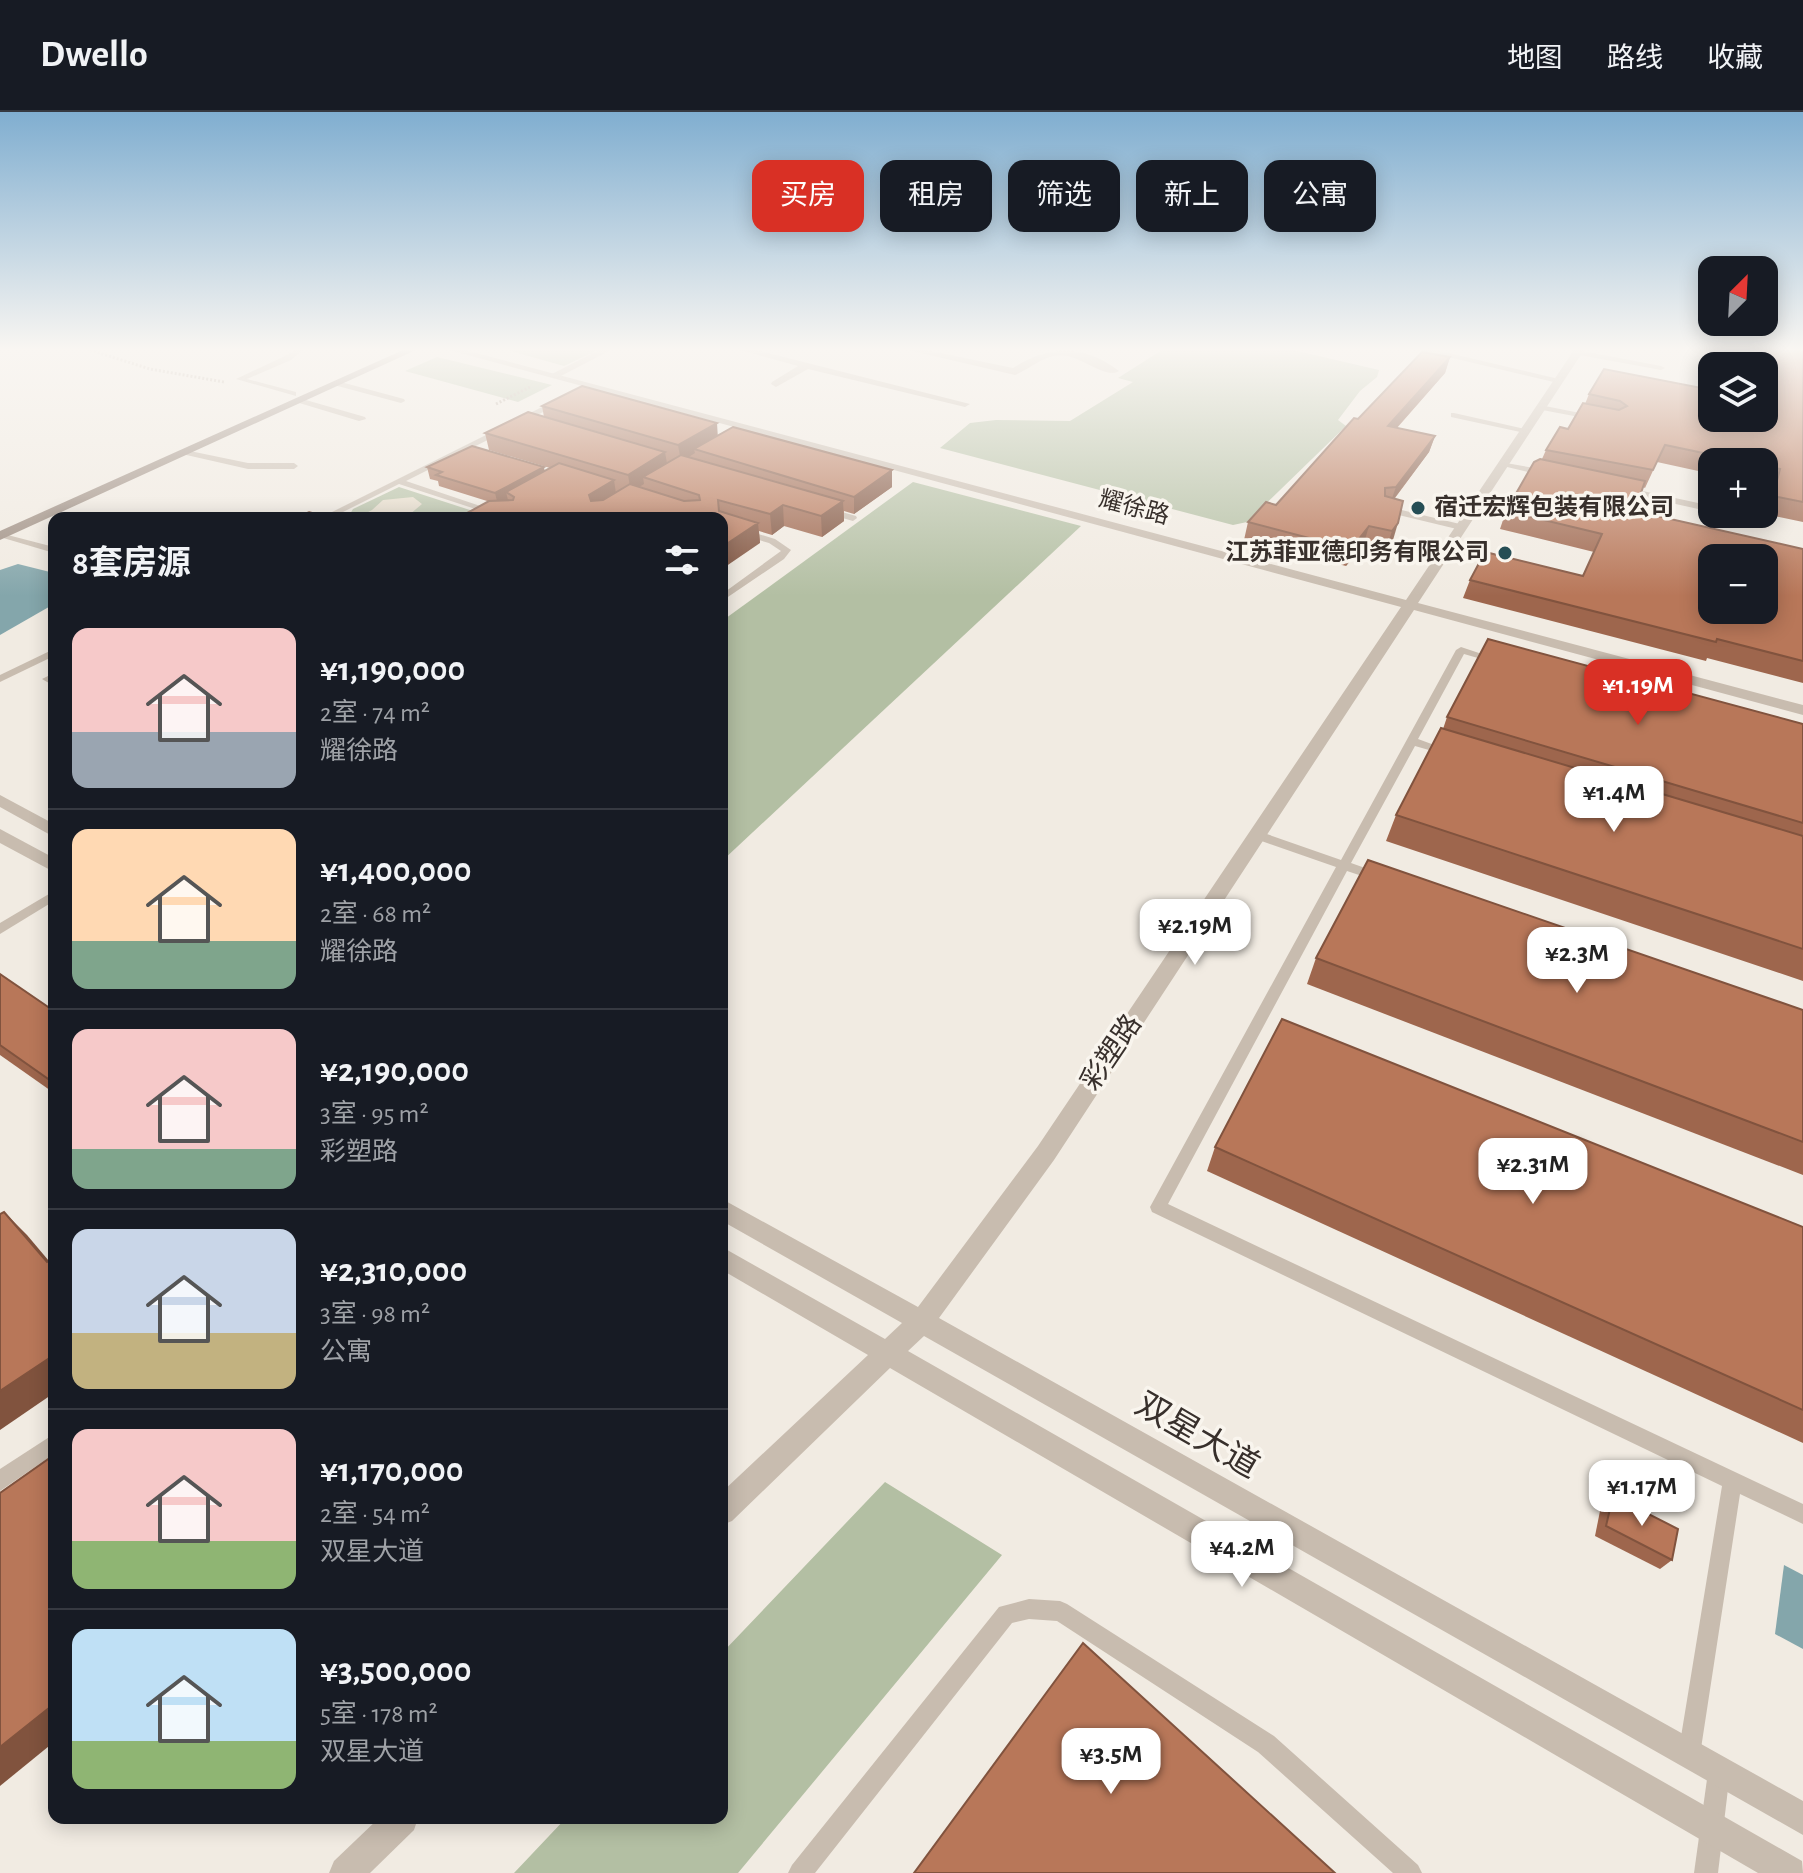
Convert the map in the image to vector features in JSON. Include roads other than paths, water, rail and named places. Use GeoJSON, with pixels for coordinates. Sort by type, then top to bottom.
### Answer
{"type":"FeatureCollection","features":[{"type":"Feature","properties":{"kind":"main road"},"geometry":{"type":"LineString","coordinates":[[1,532],[219,432]]}},
{"type":"Feature","properties":{"kind":"main road"},"geometry":{"type":"LineString","coordinates":[[1,532],[225,432]]}},
{"type":"Feature","properties":{"kind":"street","name":"耀徐路"},"geometry":{"type":"LineString","coordinates":[[764,432],[1803,710]]}},
{"type":"Feature","properties":{"kind":"street","name":"彩塑路"},"geometry":{"type":"LineString","coordinates":[[728,1505],[922,1321],[1046,1153],[1524,432]]}},
{"type":"Feature","properties":{"kind":"street"},"geometry":{"type":"LineString","coordinates":[[0,800],[48,828]]}},
{"type":"Feature","properties":{"kind":"street"},"geometry":{"type":"LineString","coordinates":[[0,835],[48,863]]}},
{"type":"Feature","properties":{"kind":"street","name":"双星大道"},"geometry":{"type":"LineString","coordinates":[[728,1212],[1803,1819]]}},
{"type":"Feature","properties":{"kind":"street"},"geometry":{"type":"LineString","coordinates":[[728,1262],[1790,1873]]}},
{"type":"Feature","properties":{"kind":"street"},"geometry":{"type":"LineString","coordinates":[[346,1873],[396,1824]]}},
{"type":"Feature","properties":{"kind":"lane"},"geometry":{"type":"LineString","coordinates":[[339,512],[497,432]]}},
{"type":"Feature","properties":{"kind":"lane"},"geometry":{"type":"LineString","coordinates":[[465,448],[479,452]]}},
{"type":"Feature","properties":{"kind":"lane"},"geometry":{"type":"LineString","coordinates":[[185,452],[248,466],[294,466]]}},
{"type":"Feature","properties":{"kind":"lane"},"geometry":{"type":"LineString","coordinates":[[1503,464],[1563,477]]}},
{"type":"Feature","properties":{"kind":"lane"},"geometry":{"type":"LineString","coordinates":[[398,481],[493,512]]}},
{"type":"Feature","properties":{"kind":"lane"},"geometry":{"type":"LineString","coordinates":[[1607,486],[1698,506]]}},
{"type":"Feature","properties":{"kind":"lane"},"geometry":{"type":"LineString","coordinates":[[498,512],[509,506]]}},
{"type":"Feature","properties":{"kind":"lane"},"geometry":{"type":"LineString","coordinates":[[824,509],[853,518]]}},
{"type":"Feature","properties":{"kind":"lane"},"geometry":{"type":"LineString","coordinates":[[1385,509],[1461,527]]}},
{"type":"Feature","properties":{"kind":"lane"},"geometry":{"type":"LineString","coordinates":[[728,528],[772,541],[786,550],[728,594]]}},
{"type":"Feature","properties":{"kind":"lane"},"geometry":{"type":"LineString","coordinates":[[1,532],[48,548]]}},
{"type":"Feature","properties":{"kind":"lane"},"geometry":{"type":"LineString","coordinates":[[1448,546],[1518,563]]}},
{"type":"Feature","properties":{"kind":"lane"},"geometry":{"type":"LineString","coordinates":[[728,588],[734,590]]}},
{"type":"Feature","properties":{"kind":"lane"},"geometry":{"type":"LineString","coordinates":[[1506,663],[1461,650],[1344,865],[1269,1020],[1158,1207],[1803,1514]]}},
{"type":"Feature","properties":{"kind":"lane"},"geometry":{"type":"LineString","coordinates":[[0,679],[48,655]]}},
{"type":"Feature","properties":{"kind":"lane"},"geometry":{"type":"LineString","coordinates":[[1412,741],[1457,755]]}},
{"type":"Feature","properties":{"kind":"lane"},"geometry":{"type":"LineString","coordinates":[[1257,835],[1389,881]]}},
{"type":"Feature","properties":{"kind":"lane"},"geometry":{"type":"LineString","coordinates":[[0,929],[48,899]]}},
{"type":"Feature","properties":{"kind":"lane"},"geometry":{"type":"LineString","coordinates":[[0,1481],[48,1447]]}},
{"type":"Feature","properties":{"kind":"lane"},"geometry":{"type":"LineString","coordinates":[[1689,1756],[1733,1480]]}},
{"type":"Feature","properties":{"kind":"lane"},"geometry":{"type":"LineString","coordinates":[[800,1873],[1006,1614],[1029,1609],[1060,1611],[1266,1744],[1410,1873]]}},
{"type":"Feature","properties":{"kind":"lane"},"geometry":{"type":"LineString","coordinates":[[1706,1873],[1719,1772]]}},
{"type":"Feature","properties":{"kind":"water"},"geometry":{"type":"Polygon","coordinates":[[[18,564],[48,572],[48,607],[0,635],[0,570],[18,564]]]}},
{"type":"Feature","properties":{"kind":"water"},"geometry":{"type":"Polygon","coordinates":[[[1784,1565],[1803,1575],[1803,1649],[1775,1634],[1784,1565]]]}},
{"type":"Feature","properties":{"kind":"place","name":"宿迁宏辉包装有限公司"},"geometry":{"type":"Point","coordinates":[1418,508]}},
{"type":"Feature","properties":{"kind":"place","name":"江苏菲亚德印务有限公司"},"geometry":{"type":"Point","coordinates":[1505,553]}}]}
